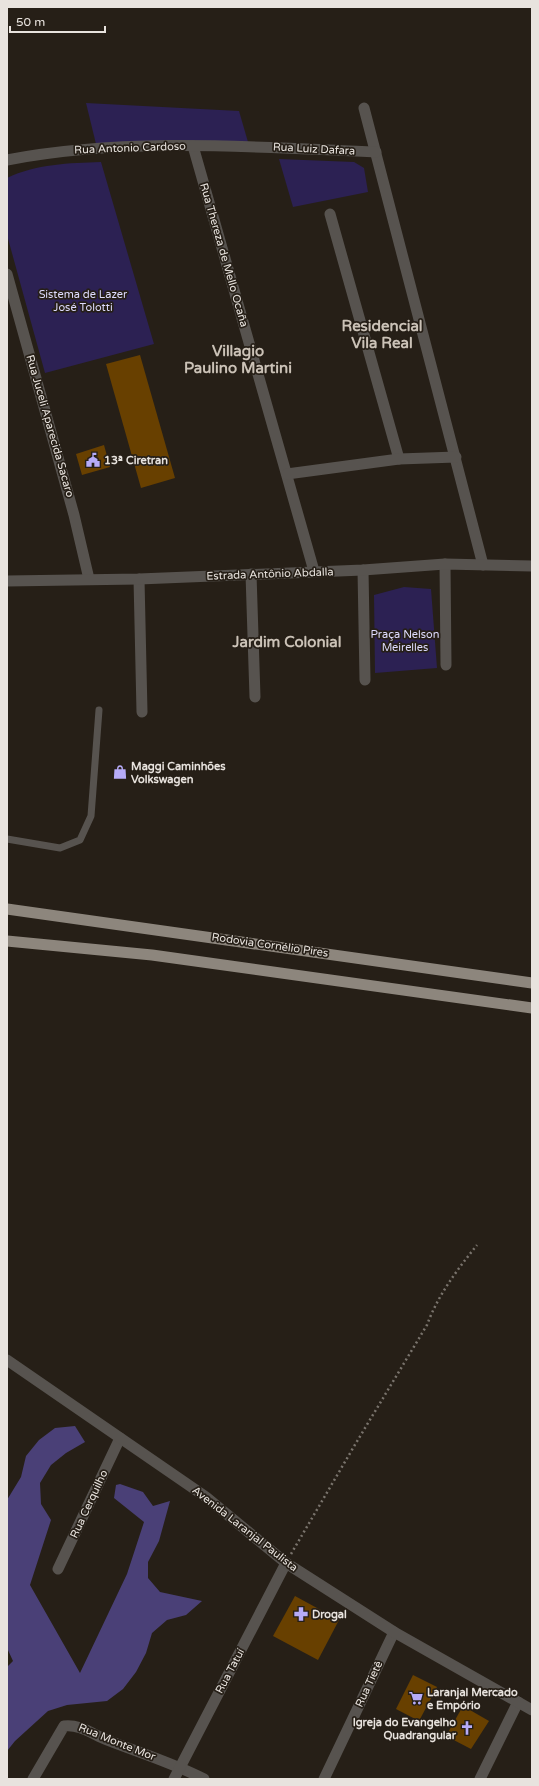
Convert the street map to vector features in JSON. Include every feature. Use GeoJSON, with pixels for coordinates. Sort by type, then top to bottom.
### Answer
{"type":"FeatureCollection","features":[{"type":"Feature","properties":{"kind":"main road","name":"Rodovia Cornélio Pires"},"geometry":{"type":"LineString","coordinates":[[7,909],[532,983]]}},
{"type":"Feature","properties":{"kind":"main road"},"geometry":{"type":"LineString","coordinates":[[7,941],[152,955],[532,1008]]}},
{"type":"Feature","properties":{"kind":"street"},"geometry":{"type":"LineString","coordinates":[[364,108],[483,565]]}},
{"type":"Feature","properties":{"kind":"street","name":"Rua Thereza de Mello Ocaña"},"geometry":{"type":"LineString","coordinates":[[193,146],[288,474],[314,571]]}},
{"type":"Feature","properties":{"kind":"street","name":"Rua Antonio Cardoso"},"geometry":{"type":"LineString","coordinates":[[7,160],[40,154],[98,147],[253,147]]}},
{"type":"Feature","properties":{"kind":"street","name":"Rua Luiz Dafara"},"geometry":{"type":"LineString","coordinates":[[253,147],[376,152]]}},
{"type":"Feature","properties":{"kind":"street"},"geometry":{"type":"LineString","coordinates":[[330,214],[399,459]]}},
{"type":"Feature","properties":{"kind":"street","name":"Rua Juceli Aparecida Sacaro"},"geometry":{"type":"LineString","coordinates":[[7,274],[74,515],[89,579]]}},
{"type":"Feature","properties":{"kind":"street"},"geometry":{"type":"LineString","coordinates":[[288,474],[399,459],[456,457]]}},
{"type":"Feature","properties":{"kind":"street"},"geometry":{"type":"LineString","coordinates":[[445,564],[446,665]]}},
{"type":"Feature","properties":{"kind":"street","name":"Estrada Antônio Abdalla"},"geometry":{"type":"LineString","coordinates":[[7,581],[139,579],[363,570],[445,564],[532,566]]}},
{"type":"Feature","properties":{"kind":"street"},"geometry":{"type":"LineString","coordinates":[[363,570],[365,680]]}},
{"type":"Feature","properties":{"kind":"street"},"geometry":{"type":"LineString","coordinates":[[251,574],[255,697]]}},
{"type":"Feature","properties":{"kind":"street"},"geometry":{"type":"LineString","coordinates":[[139,579],[142,712]]}},
{"type":"Feature","properties":{"kind":"street","name":"Avenida Laranjal Paulista"},"geometry":{"type":"LineString","coordinates":[[7,1360],[206,1497],[286,1563],[394,1632],[532,1710]]}},
{"type":"Feature","properties":{"kind":"street","name":"Rua Cerquilho"},"geometry":{"type":"LineString","coordinates":[[58,1569],[120,1438]]}},
{"type":"Feature","properties":{"kind":"street","name":"Rua Tatuí"},"geometry":{"type":"LineString","coordinates":[[174,1779],[286,1563]]}},
{"type":"Feature","properties":{"kind":"street","name":"Rua Tietê"},"geometry":{"type":"LineString","coordinates":[[324,1779],[394,1632]]}},
{"type":"Feature","properties":{"kind":"street"},"geometry":{"type":"LineString","coordinates":[[480,1779],[518,1702]]}},
{"type":"Feature","properties":{"kind":"street","name":"Rua Monte Mor"},"geometry":{"type":"LineString","coordinates":[[33,1779],[64,1726],[74,1725],[105,1739],[180,1766],[204,1779]]}},
{"type":"Feature","properties":{"kind":"lane"},"geometry":{"type":"LineString","coordinates":[[7,839],[60,848],[80,840],[91,816],[99,710]]}},
{"type":"Feature","properties":{"kind":"path"},"geometry":{"type":"LineString","coordinates":[[286,1563],[427,1325],[434,1307],[460,1266],[477,1245]]}},
{"type":"Feature","properties":{"kind":"green space"},"geometry":{"type":"Polygon","coordinates":[[[86,103],[239,111],[248,142],[96,144],[86,103]]]}},
{"type":"Feature","properties":{"kind":"green space"},"geometry":{"type":"Polygon","coordinates":[[[279,159],[354,162],[364,168],[368,192],[293,207],[279,159]]]}},
{"type":"Feature","properties":{"kind":"green space","name":"Sistema de Lazer José Tolotti"},"geometry":{"type":"Polygon","coordinates":[[[101,162],[154,344],[45,373],[7,235],[7,178],[18,173],[41,167],[101,162]]]}},
{"type":"Feature","properties":{"kind":"green space","name":"Praça Nelson Meirelles"},"geometry":{"type":"Polygon","coordinates":[[[404,587],[431,589],[437,668],[375,673],[374,595],[404,587]]]}},
{"type":"Feature","properties":{"kind":"shaded area"},"geometry":{"type":"Polygon","coordinates":[[[75,1426],[85,1442],[66,1453],[51,1465],[40,1483],[41,1504],[51,1520],[30,1585],[80,1673],[127,1574],[144,1522],[114,1498],[116,1485],[120,1484],[143,1492],[153,1506],[170,1501],[159,1541],[148,1562],[148,1578],[160,1592],[202,1601],[186,1615],[167,1620],[152,1633],[146,1653],[136,1672],[123,1689],[107,1701],[67,1705],[48,1711],[15,1741],[7,1751],[7,1667],[13,1661],[7,1648],[7,1500],[21,1477],[26,1456],[39,1440],[55,1428],[75,1426]]]}},
{"type":"Feature","properties":{"kind":"building"},"geometry":{"type":"Polygon","coordinates":[[[140,355],[175,478],[141,488],[106,364],[140,355]]]}},
{"type":"Feature","properties":{"kind":"building","name":"13ª Ciretran"},"geometry":{"type":"Polygon","coordinates":[[[104,445],[110,467],[82,475],[76,454],[104,445]]]}},
{"type":"Feature","properties":{"kind":"building"},"geometry":{"type":"Polygon","coordinates":[[[295,1596],[339,1620],[318,1660],[273,1636],[295,1596]]]}},
{"type":"Feature","properties":{"kind":"building","name":"Laranjal Mercado e Empório"},"geometry":{"type":"Polygon","coordinates":[[[413,1675],[437,1687],[419,1721],[396,1709],[413,1675]]]}},
{"type":"Feature","properties":{"kind":"building","name":"Igreja do Evangelho Quadrangular"},"geometry":{"type":"Polygon","coordinates":[[[463,1706],[489,1721],[471,1749],[446,1736],[463,1706]]]}},
{"type":"Feature","properties":{"kind":"place","name":"13ª Ciretran"},"geometry":{"type":"Point","coordinates":[93,460]}},
{"type":"Feature","properties":{"kind":"place","name":"Maggi Caminhões Volkswagen"},"geometry":{"type":"Point","coordinates":[120,772]}},
{"type":"Feature","properties":{"kind":"place","name":"Drogal"},"geometry":{"type":"Point","coordinates":[301,1614]}},
{"type":"Feature","properties":{"kind":"place","name":"Laranjal Mercado e Empório"},"geometry":{"type":"Point","coordinates":[416,1698]}},
{"type":"Feature","properties":{"kind":"place","name":"Igreja do Evangelho Quadrangular"},"geometry":{"type":"Point","coordinates":[467,1728]}},
{"type":"Feature","properties":{"kind":"district","name":"Residencial Vila Real"},"geometry":{"type":"Point","coordinates":[382,334]}},
{"type":"Feature","properties":{"kind":"district","name":"Villagio Paulino Martini"},"geometry":{"type":"Point","coordinates":[238,360]}},
{"type":"Feature","properties":{"kind":"district","name":"Jardim Colonial"},"geometry":{"type":"Point","coordinates":[287,642]}}]}
